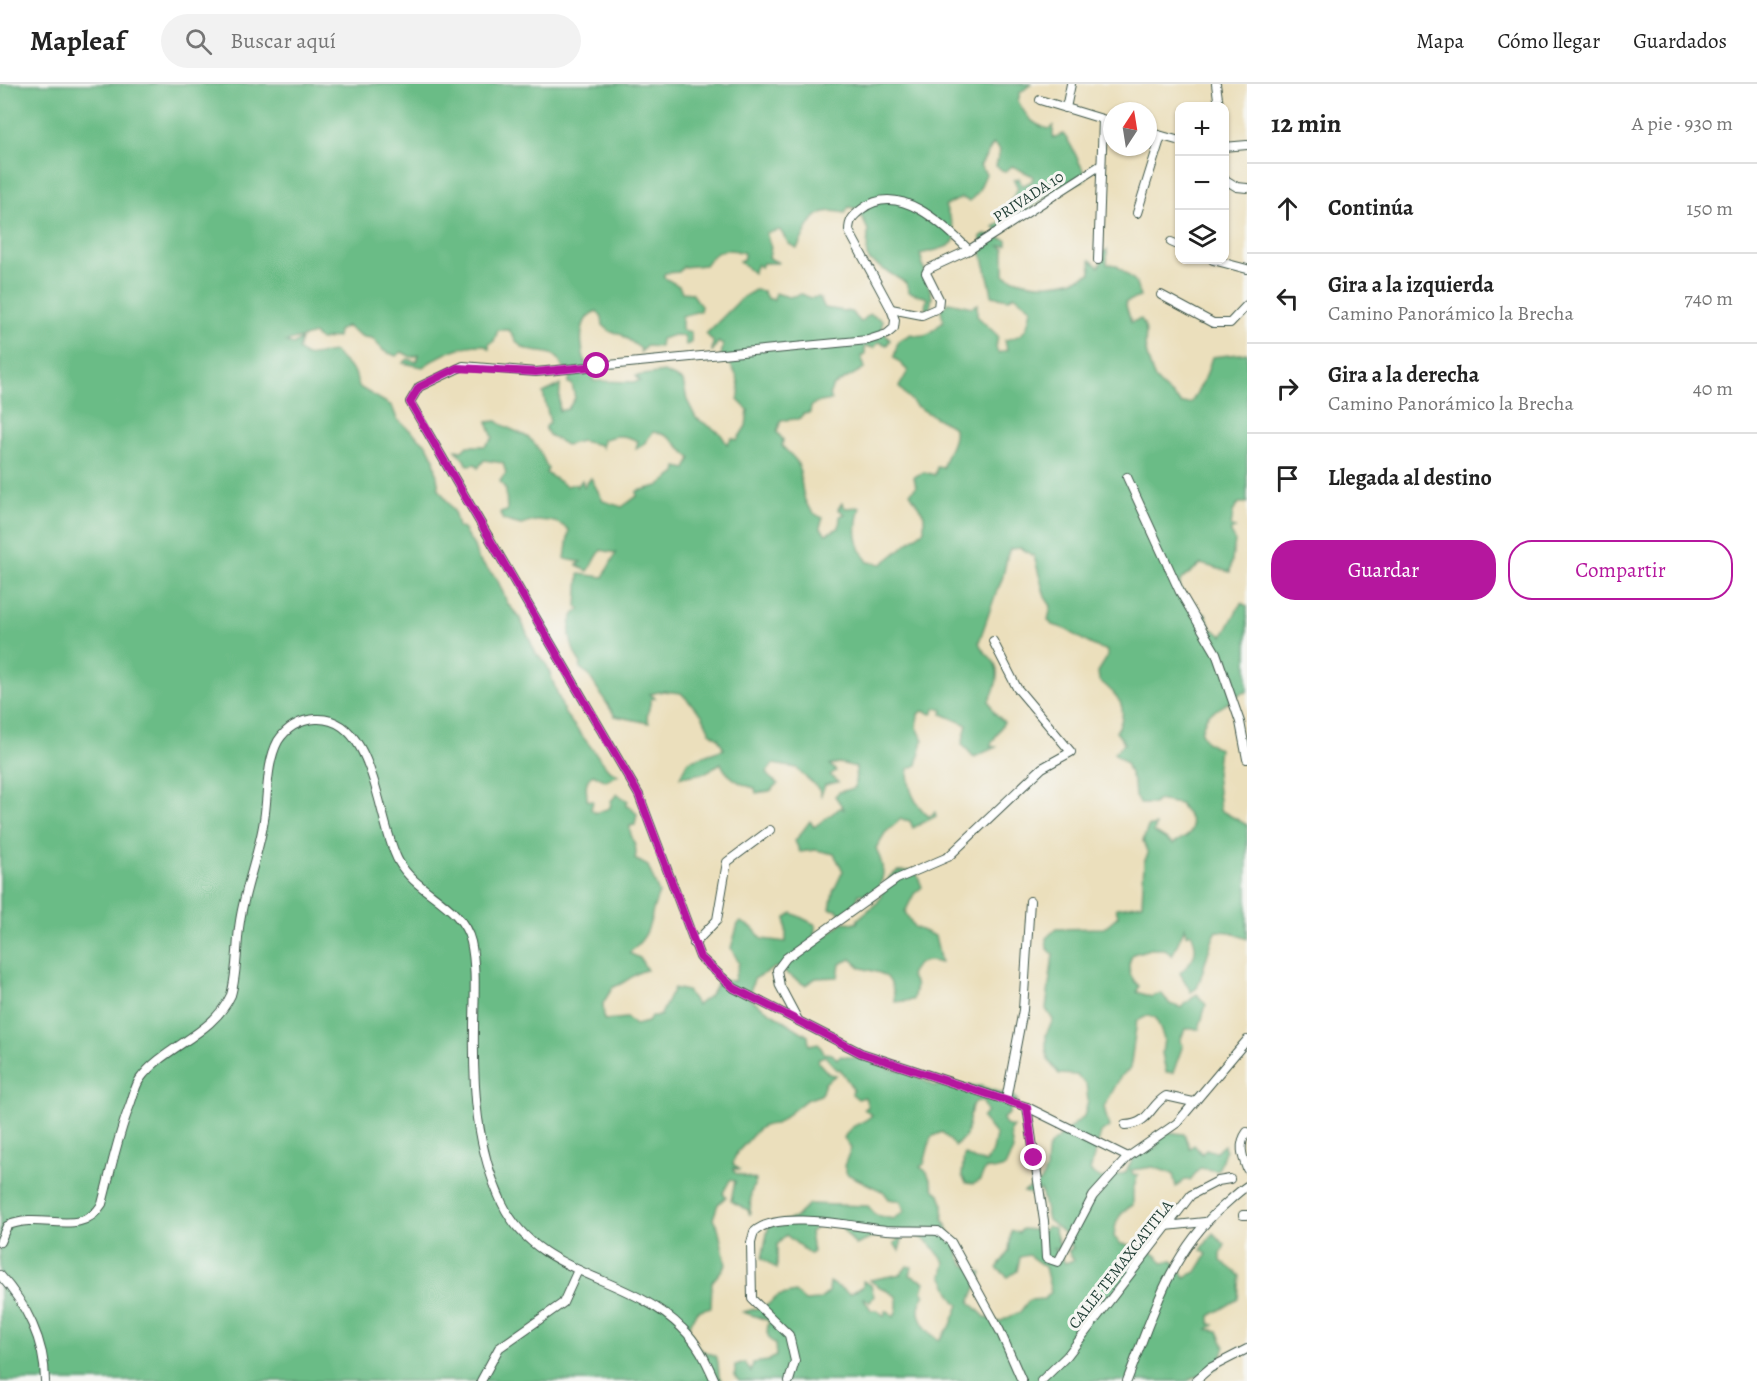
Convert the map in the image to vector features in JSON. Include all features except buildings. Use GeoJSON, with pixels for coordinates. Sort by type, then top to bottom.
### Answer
{"type":"FeatureCollection","features":[{"type":"Feature","properties":{"kind":"street"},"geometry":{"type":"LineString","coordinates":[[1066,108],[1071,84]]}},
{"type":"Feature","properties":{"kind":"street"},"geometry":{"type":"LineString","coordinates":[[1216,84],[1218,102]]}},
{"type":"Feature","properties":{"kind":"street"},"geometry":{"type":"LineString","coordinates":[[1040,100],[1103,119]]}},
{"type":"Feature","properties":{"kind":"street"},"geometry":{"type":"LineString","coordinates":[[1157,135],[1175,140]]}},
{"type":"Feature","properties":{"kind":"street"},"geometry":{"type":"LineString","coordinates":[[1137,213],[1161,136]]}},
{"type":"Feature","properties":{"kind":"street"},"geometry":{"type":"LineString","coordinates":[[1229,147],[1247,145]]}},
{"type":"Feature","properties":{"kind":"street"},"geometry":{"type":"LineString","coordinates":[[1098,260],[1103,152]]}},
{"type":"Feature","properties":{"kind":"street","name":"PRIVADA 10"},"geometry":{"type":"LineString","coordinates":[[891,309],[922,315],[938,308],[939,299],[926,273],[928,269],[969,250],[1101,165]]}},
{"type":"Feature","properties":{"kind":"street"},"geometry":{"type":"LineString","coordinates":[[1229,182],[1238,187],[1247,188]]}},
{"type":"Feature","properties":{"kind":"street"},"geometry":{"type":"LineString","coordinates":[[969,250],[939,219],[915,207],[883,200],[865,206],[853,215],[849,222],[849,231],[891,309],[894,328],[887,334],[868,339],[536,372],[457,368],[419,387],[410,402],[639,795],[700,957],[734,988],[861,1053],[1027,1107],[1128,1157]]}},
{"type":"Feature","properties":{"kind":"street"},"geometry":{"type":"LineString","coordinates":[[1171,242],[1175,244]]}},
{"type":"Feature","properties":{"kind":"street"},"geometry":{"type":"LineString","coordinates":[[1228,264],[1247,269]]}},
{"type":"Feature","properties":{"kind":"street"},"geometry":{"type":"LineString","coordinates":[[1161,296],[1212,324],[1230,323],[1247,305]]}},
{"type":"Feature","properties":{"kind":"street"},"geometry":{"type":"LineString","coordinates":[[1127,477],[1180,592],[1216,652],[1244,722],[1247,759]]}},
{"type":"Feature","properties":{"kind":"street"},"geometry":{"type":"LineString","coordinates":[[799,1022],[780,986],[777,970],[786,958],[897,879],[948,857],[1042,768],[1071,752],[1017,688],[993,641]]}},
{"type":"Feature","properties":{"kind":"street"},"geometry":{"type":"LineString","coordinates":[[0,1242],[7,1226],[20,1220],[42,1219],[70,1224],[83,1222],[97,1212],[102,1203],[118,1136],[139,1080],[152,1067],[206,1027],[226,1005],[233,986],[240,919],[264,821],[273,752],[279,739],[290,726],[302,720],[324,719],[341,725],[354,736],[364,757],[398,861],[408,874],[457,915],[471,941],[478,1131],[483,1154],[502,1204],[515,1225],[541,1251],[635,1295],[682,1328],[702,1352],[715,1381]]}},
{"type":"Feature","properties":{"kind":"street"},"geometry":{"type":"LineString","coordinates":[[694,944],[717,920],[727,861],[770,830]]}},
{"type":"Feature","properties":{"kind":"street"},"geometry":{"type":"LineString","coordinates":[[1006,1100],[1023,1010],[1030,901]]}},
{"type":"Feature","properties":{"kind":"street"},"geometry":{"type":"LineString","coordinates":[[1027,1107],[1049,1260],[1059,1261],[1094,1196],[1128,1157],[1177,1123],[1247,1040]]}},
{"type":"Feature","properties":{"kind":"street"},"geometry":{"type":"LineString","coordinates":[[1125,1125],[1148,1116],[1166,1096],[1193,1102]]}},
{"type":"Feature","properties":{"kind":"street"},"geometry":{"type":"LineString","coordinates":[[1247,1132],[1241,1141],[1242,1157],[1247,1169]]}},
{"type":"Feature","properties":{"kind":"street","name":"CALLE TEMAXCATITLA"},"geometry":{"type":"LineString","coordinates":[[1041,1381],[1066,1356],[1191,1195],[1218,1181],[1230,1179]]}},
{"type":"Feature","properties":{"kind":"street"},"geometry":{"type":"LineString","coordinates":[[1127,1381],[1168,1275],[1183,1250],[1205,1222],[1247,1186]]}},
{"type":"Feature","properties":{"kind":"street"},"geometry":{"type":"LineString","coordinates":[[789,1381],[795,1361],[789,1335],[752,1299],[751,1244],[754,1232],[766,1225],[809,1221],[837,1222],[885,1230],[934,1231],[943,1234],[951,1242],[1000,1330],[1022,1381]]}},
{"type":"Feature","properties":{"kind":"street"},"geometry":{"type":"LineString","coordinates":[[1166,1226],[1205,1222]]}},
{"type":"Feature","properties":{"kind":"street"},"geometry":{"type":"LineString","coordinates":[[481,1381],[499,1348],[563,1302],[578,1270]]}},
{"type":"Feature","properties":{"kind":"street"},"geometry":{"type":"LineString","coordinates":[[0,1275],[14,1291],[36,1331],[42,1351],[45,1381]]}},
{"type":"Feature","properties":{"kind":"street"},"geometry":{"type":"LineString","coordinates":[[1195,1381],[1210,1368],[1247,1349]]}},
{"type":"Feature","properties":{"kind":"green space"},"geometry":{"type":"Polygon","coordinates":[[[0,84],[1031,84],[1020,93],[1018,101],[1030,119],[1038,125],[1049,129],[1053,126],[1053,138],[1063,134],[1073,149],[1086,179],[1073,185],[1061,185],[1006,227],[1005,232],[999,233],[994,227],[1001,223],[1002,216],[1018,188],[1014,180],[1019,178],[1022,186],[1032,181],[1033,176],[1012,166],[1005,172],[996,166],[1000,150],[993,144],[980,166],[986,174],[978,192],[970,201],[961,198],[945,206],[954,229],[954,241],[943,248],[920,254],[932,297],[929,313],[925,307],[927,298],[909,292],[906,283],[870,261],[867,256],[868,230],[858,209],[849,207],[845,213],[834,211],[818,215],[809,225],[797,248],[789,244],[780,230],[766,233],[771,247],[769,258],[779,263],[763,263],[761,267],[757,264],[753,273],[739,261],[744,259],[744,253],[727,250],[717,253],[705,265],[683,267],[679,272],[665,273],[663,277],[679,286],[682,292],[692,293],[701,306],[700,311],[682,316],[682,330],[691,332],[691,343],[686,345],[684,336],[674,335],[661,339],[660,347],[646,346],[640,353],[641,349],[603,325],[602,318],[597,311],[584,323],[583,354],[594,381],[635,382],[640,381],[636,376],[664,372],[683,381],[687,400],[696,418],[720,433],[727,444],[732,438],[737,440],[746,426],[748,410],[738,400],[739,387],[736,375],[721,356],[723,345],[718,342],[712,352],[713,341],[706,334],[743,297],[755,290],[763,291],[767,298],[774,300],[775,293],[789,297],[802,294],[810,298],[819,297],[825,308],[851,312],[861,322],[870,314],[882,320],[882,330],[890,340],[887,345],[879,342],[874,348],[865,346],[865,354],[861,356],[865,368],[833,386],[829,395],[832,400],[815,403],[810,413],[803,414],[799,419],[781,420],[777,432],[783,440],[782,446],[798,464],[803,495],[809,508],[823,518],[820,527],[826,534],[839,528],[840,516],[845,514],[838,509],[842,503],[845,508],[860,507],[856,529],[860,549],[868,562],[882,564],[924,530],[924,515],[910,493],[916,487],[914,477],[924,472],[935,475],[937,467],[943,468],[954,434],[954,428],[916,406],[899,387],[908,371],[894,357],[898,341],[911,334],[926,335],[933,331],[943,321],[941,309],[949,302],[972,307],[977,304],[977,316],[998,336],[996,347],[998,353],[1007,350],[1005,340],[1022,334],[1029,321],[1031,308],[1014,295],[1009,299],[992,296],[981,236],[986,234],[1007,240],[1007,245],[1000,246],[1004,248],[1004,275],[1036,284],[1059,283],[1081,278],[1091,273],[1090,260],[1099,267],[1102,260],[1100,253],[1107,250],[1107,264],[1116,265],[1135,281],[1140,297],[1125,302],[1131,322],[1141,319],[1144,323],[1146,351],[1156,381],[1182,404],[1191,403],[1206,376],[1212,357],[1247,353],[1247,503],[1239,503],[1233,512],[1231,527],[1235,528],[1230,531],[1235,541],[1230,572],[1201,564],[1180,581],[1180,592],[1196,612],[1206,614],[1210,627],[1223,636],[1241,603],[1247,606],[1247,692],[1238,695],[1209,714],[1201,733],[1206,741],[1219,749],[1216,773],[1220,810],[1247,825],[1247,939],[1230,932],[1217,931],[1197,988],[1191,992],[1180,973],[1189,964],[1195,950],[1194,939],[1191,933],[1186,935],[1185,927],[1172,956],[1165,949],[1150,949],[1133,954],[1129,967],[1133,979],[1139,986],[1137,992],[1151,997],[1161,993],[1170,1004],[1181,1008],[1197,994],[1206,1005],[1199,1029],[1185,1029],[1180,1041],[1183,1045],[1173,1073],[1166,1072],[1162,1053],[1164,1039],[1156,1018],[1149,1015],[1137,1021],[1130,1069],[1121,1076],[1104,1107],[1109,1127],[1101,1133],[1090,1171],[1101,1179],[1125,1173],[1139,1149],[1148,1145],[1157,1148],[1156,1138],[1167,1132],[1184,1134],[1190,1148],[1194,1145],[1202,1154],[1206,1149],[1215,1152],[1224,1145],[1225,1151],[1218,1171],[1200,1168],[1190,1180],[1185,1180],[1176,1187],[1173,1174],[1153,1167],[1131,1170],[1134,1176],[1138,1175],[1133,1190],[1133,1205],[1119,1218],[1115,1226],[1114,1237],[1121,1244],[1139,1246],[1142,1243],[1163,1263],[1172,1260],[1185,1277],[1196,1272],[1207,1254],[1201,1250],[1213,1233],[1225,1245],[1221,1253],[1221,1261],[1240,1276],[1238,1299],[1210,1316],[1210,1324],[1214,1325],[1208,1329],[1218,1331],[1225,1347],[1217,1368],[1187,1381],[739,1381],[735,1375],[735,1366],[745,1363],[751,1372],[753,1363],[768,1361],[776,1356],[775,1344],[768,1334],[769,1321],[743,1312],[766,1306],[778,1296],[795,1292],[805,1301],[819,1300],[829,1292],[830,1282],[850,1294],[863,1286],[863,1281],[871,1285],[874,1296],[870,1302],[863,1297],[871,1310],[876,1310],[885,1316],[885,1311],[888,1311],[894,1317],[897,1297],[870,1280],[901,1274],[907,1266],[912,1267],[910,1275],[925,1282],[922,1292],[925,1295],[921,1301],[919,1314],[924,1326],[939,1340],[950,1327],[959,1305],[942,1276],[945,1262],[924,1239],[904,1233],[899,1251],[894,1243],[900,1239],[883,1233],[856,1245],[839,1225],[826,1221],[810,1232],[813,1252],[810,1254],[786,1235],[777,1245],[777,1269],[762,1258],[769,1224],[795,1218],[809,1204],[868,1206],[876,1215],[893,1219],[905,1211],[900,1201],[889,1199],[884,1192],[847,1174],[844,1166],[851,1148],[844,1138],[850,1129],[872,1115],[864,1109],[868,1107],[865,1097],[858,1099],[852,1094],[853,1089],[840,1069],[837,1070],[825,1056],[819,1058],[818,1062],[829,1074],[836,1075],[825,1083],[821,1095],[806,1100],[776,1124],[761,1127],[736,1155],[733,1164],[740,1170],[733,1168],[735,1173],[756,1180],[751,1193],[750,1215],[748,1210],[731,1201],[735,1181],[730,1180],[723,1193],[726,1197],[718,1204],[713,1219],[718,1227],[726,1265],[712,1282],[711,1307],[697,1311],[688,1328],[699,1349],[715,1356],[722,1381],[0,1381],[0,84]],[[346,326],[338,331],[337,337],[320,340],[314,334],[286,342],[293,345],[301,339],[298,350],[306,356],[334,352],[355,373],[359,387],[392,406],[397,419],[427,445],[434,459],[439,489],[454,511],[458,527],[463,529],[474,546],[478,559],[497,579],[508,604],[520,618],[536,654],[546,663],[565,714],[608,769],[618,775],[606,781],[593,774],[590,777],[586,789],[587,800],[593,801],[591,809],[595,813],[610,808],[611,801],[617,794],[628,801],[626,806],[632,808],[637,814],[635,825],[630,826],[636,849],[635,859],[648,866],[659,893],[647,931],[638,945],[629,953],[640,958],[647,970],[613,987],[603,1003],[604,1020],[627,1018],[635,1025],[648,1022],[651,1016],[660,1016],[674,988],[687,991],[697,1005],[709,996],[720,980],[734,981],[739,963],[731,948],[738,924],[741,922],[753,928],[762,939],[786,942],[786,918],[792,913],[816,925],[814,934],[826,936],[843,922],[857,923],[858,919],[878,902],[890,876],[898,871],[911,871],[917,874],[922,887],[914,894],[905,912],[914,927],[935,936],[941,963],[922,962],[916,966],[910,975],[916,986],[913,1000],[895,1002],[892,985],[886,976],[861,968],[851,959],[840,964],[838,977],[816,978],[805,985],[776,967],[754,979],[748,998],[808,1036],[809,1045],[818,1043],[824,1053],[832,1054],[837,1059],[841,1056],[872,1060],[890,1069],[908,1072],[935,1086],[981,1086],[1007,1095],[1011,1094],[1018,1101],[1012,1102],[1009,1114],[1003,1118],[1005,1125],[1013,1127],[1010,1131],[1013,1150],[1005,1167],[993,1170],[986,1168],[980,1180],[974,1184],[966,1183],[962,1176],[964,1154],[975,1160],[986,1162],[993,1151],[996,1135],[982,1118],[987,1112],[983,1102],[977,1101],[972,1105],[966,1136],[955,1146],[942,1132],[931,1137],[924,1164],[920,1167],[927,1172],[934,1190],[940,1194],[943,1203],[943,1218],[963,1264],[982,1273],[970,1302],[985,1317],[999,1322],[1020,1312],[1029,1300],[1045,1299],[1051,1292],[1045,1267],[1028,1255],[1020,1257],[1017,1271],[1008,1277],[997,1268],[1009,1251],[1011,1231],[1019,1233],[1022,1229],[1035,1230],[1039,1224],[1041,1233],[1047,1226],[1054,1228],[1061,1250],[1053,1248],[1065,1263],[1074,1260],[1068,1251],[1073,1248],[1066,1241],[1065,1234],[1048,1220],[1041,1190],[1031,1194],[1024,1192],[1041,1182],[1046,1169],[1047,1152],[1051,1144],[1084,1116],[1088,1101],[1086,1084],[1076,1075],[1059,1074],[1048,1060],[1046,1034],[1053,1020],[1046,1009],[1053,954],[1047,948],[1046,938],[1056,929],[1104,928],[1118,916],[1116,908],[1142,904],[1144,862],[1148,854],[1143,841],[1148,827],[1156,825],[1154,832],[1173,844],[1187,836],[1192,828],[1190,819],[1180,804],[1157,800],[1154,804],[1141,804],[1135,797],[1134,784],[1126,763],[1114,753],[1125,743],[1116,732],[1122,709],[1117,697],[1099,680],[1098,672],[1108,656],[1106,650],[1052,625],[1048,620],[1051,606],[1045,597],[1034,556],[1021,548],[1010,549],[1002,581],[979,642],[983,651],[994,662],[997,672],[995,687],[989,701],[994,712],[1004,722],[990,746],[996,747],[974,757],[962,744],[967,725],[942,714],[943,710],[936,708],[932,714],[923,711],[918,714],[917,727],[923,740],[917,765],[908,769],[909,783],[919,807],[929,817],[935,812],[936,816],[913,828],[910,821],[901,819],[885,833],[876,848],[883,875],[873,901],[868,900],[864,894],[859,894],[855,906],[841,915],[837,910],[830,909],[833,892],[843,871],[834,854],[816,850],[800,852],[795,841],[810,821],[814,827],[840,808],[844,809],[835,796],[839,792],[855,788],[856,767],[839,763],[830,765],[836,771],[830,775],[838,782],[825,785],[821,795],[817,787],[797,768],[773,764],[767,772],[769,777],[778,784],[770,791],[756,793],[755,788],[740,783],[730,776],[721,763],[705,773],[680,777],[688,761],[724,749],[718,738],[710,732],[702,715],[681,693],[663,691],[650,694],[655,698],[651,699],[647,717],[649,723],[615,716],[588,674],[580,668],[581,664],[574,651],[570,628],[574,614],[580,609],[577,606],[579,574],[603,577],[616,553],[601,550],[588,571],[577,565],[581,562],[565,559],[569,530],[564,526],[546,521],[521,525],[503,520],[500,513],[507,511],[506,490],[500,481],[506,473],[503,463],[484,460],[478,468],[476,464],[468,465],[456,450],[462,451],[467,446],[485,446],[493,438],[487,422],[497,421],[534,443],[548,469],[546,473],[566,486],[575,484],[577,487],[582,480],[584,487],[591,478],[603,501],[622,507],[637,496],[637,491],[658,486],[676,473],[677,467],[686,469],[691,458],[671,439],[653,432],[643,445],[636,449],[638,441],[625,436],[603,440],[602,448],[600,445],[581,441],[566,445],[549,435],[545,428],[550,422],[543,393],[560,385],[559,411],[568,409],[575,398],[572,384],[568,383],[572,371],[562,367],[557,357],[549,353],[522,347],[509,330],[498,330],[494,341],[489,344],[489,349],[484,345],[460,348],[423,367],[403,363],[408,359],[417,362],[419,355],[411,357],[402,352],[396,356],[384,351],[372,338],[363,337],[346,326]]]}},
{"type":"Feature","properties":{"kind":"route"},"geometry":{"type":"LineString","coordinates":[[597,366],[536,372],[463,366],[419,387],[410,402],[453,480],[639,795],[673,891],[700,957],[734,988],[861,1053],[1027,1107],[1034,1158]]}}]}
